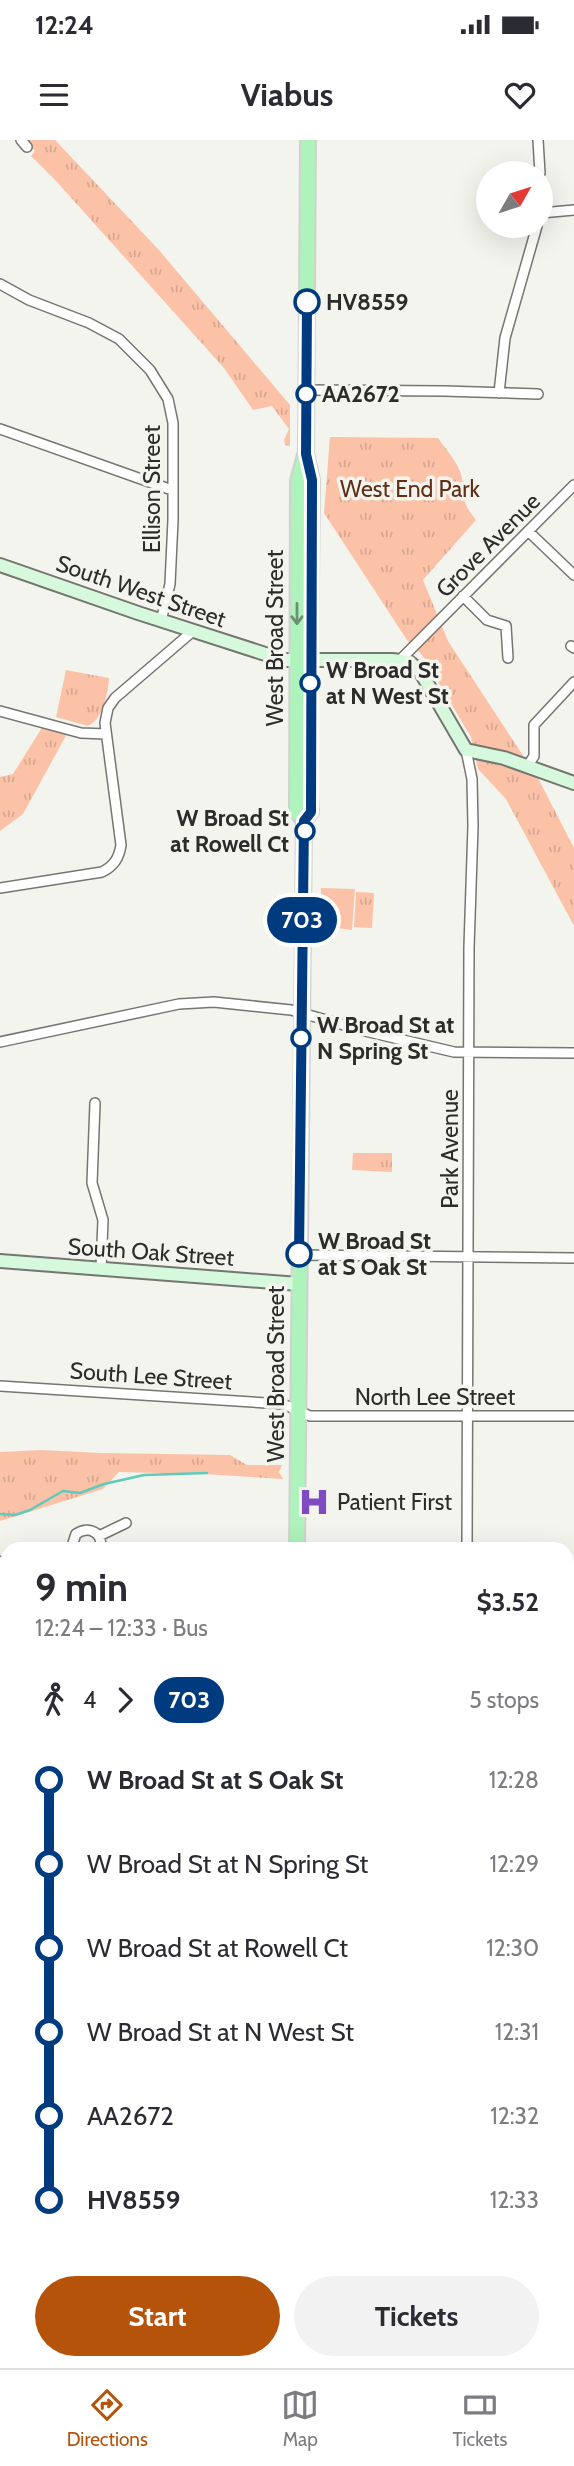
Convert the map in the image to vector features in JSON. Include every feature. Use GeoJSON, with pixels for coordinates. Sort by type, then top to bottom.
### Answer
{"type":"FeatureCollection","features":[{"type":"Feature","properties":{"kind":"main road","name":"West Broad Street"},"geometry":{"type":"LineString","coordinates":[[297,1542],[304,821],[311,812],[304,661],[312,480],[306,454],[308,140]]}},
{"type":"Feature","properties":{"kind":"main road","name":"South West Street"},"geometry":{"type":"LineString","coordinates":[[0,565],[284,660],[400,660]]}},
{"type":"Feature","properties":{"kind":"main road"},"geometry":{"type":"LineString","coordinates":[[400,660],[409,662],[420,671],[466,750],[482,752],[574,783]]}},
{"type":"Feature","properties":{"kind":"main road","name":"South Oak Street"},"geometry":{"type":"LineString","coordinates":[[0,1261],[299,1284]]}},
{"type":"Feature","properties":{"kind":"street"},"geometry":{"type":"LineString","coordinates":[[538,140],[539,161]]}},
{"type":"Feature","properties":{"kind":"street"},"geometry":{"type":"LineString","coordinates":[[553,212],[574,211]]}},
{"type":"Feature","properties":{"kind":"street"},"geometry":{"type":"LineString","coordinates":[[499,393],[505,338],[534,238]]}},
{"type":"Feature","properties":{"kind":"street","name":"Ellison Street"},"geometry":{"type":"LineString","coordinates":[[0,284],[29,300],[89,323],[119,339],[150,370],[163,388],[172,411],[172,490],[170,584],[161,621]]}},
{"type":"Feature","properties":{"kind":"street"},"geometry":{"type":"LineString","coordinates":[[306,390],[538,394]]}},
{"type":"Feature","properties":{"kind":"street"},"geometry":{"type":"LineString","coordinates":[[0,429],[172,490]]}},
{"type":"Feature","properties":{"kind":"street","name":"Grove Avenue"},"geometry":{"type":"LineString","coordinates":[[400,660],[574,485]]}},
{"type":"Feature","properties":{"kind":"street"},"geometry":{"type":"LineString","coordinates":[[528,531],[574,575]]}},
{"type":"Feature","properties":{"kind":"street"},"geometry":{"type":"LineString","coordinates":[[463,596],[486,620],[506,626],[508,658]]}},
{"type":"Feature","properties":{"kind":"street"},"geometry":{"type":"LineString","coordinates":[[0,888],[102,872],[114,864],[120,852],[105,715],[112,701],[192,631]]}},
{"type":"Feature","properties":{"kind":"street"},"geometry":{"type":"LineString","coordinates":[[527,767],[534,756],[534,725],[574,682]]}},
{"type":"Feature","properties":{"kind":"street"},"geometry":{"type":"LineString","coordinates":[[0,711],[81,733],[106,734]]}},
{"type":"Feature","properties":{"kind":"street","name":"Park Avenue"},"geometry":{"type":"LineString","coordinates":[[466,750],[471,779],[473,825],[467,1542]]}},
{"type":"Feature","properties":{"kind":"street"},"geometry":{"type":"LineString","coordinates":[[0,1042],[196,1002],[291,1010],[454,1052],[574,1053]]}},
{"type":"Feature","properties":{"kind":"street"},"geometry":{"type":"LineString","coordinates":[[94,1102],[92,1183],[103,1220],[102,1269]]}},
{"type":"Feature","properties":{"kind":"street"},"geometry":{"type":"LineString","coordinates":[[299,1255],[574,1258]]}},
{"type":"Feature","properties":{"kind":"street","name":"South Lee Street"},"geometry":{"type":"LineString","coordinates":[[0,1385],[283,1404],[298,1410]]}},
{"type":"Feature","properties":{"kind":"street","name":"North Lee Street"},"geometry":{"type":"LineString","coordinates":[[298,1410],[310,1416],[574,1416]]}},
{"type":"Feature","properties":{"kind":"street"},"geometry":{"type":"LineString","coordinates":[[99,1536],[126,1523]]}},
{"type":"Feature","properties":{"kind":"street"},"geometry":{"type":"LineString","coordinates":[[74,1542],[80,1531],[90,1530],[99,1536],[102,1542]]}},
{"type":"Feature","properties":{"kind":"green space"},"geometry":{"type":"Polygon","coordinates":[[[25,140],[55,140],[158,249],[290,405],[290,446],[285,445],[284,440],[289,429],[272,406],[253,410],[224,368],[31,156],[35,151],[25,140]]]}},
{"type":"Feature","properties":{"kind":"green space","name":"West End Park"},"geometry":{"type":"Polygon","coordinates":[[[330,437],[438,438],[458,467],[465,503],[476,520],[423,580],[448,641],[539,780],[574,848],[574,926],[506,799],[478,769],[471,737],[422,655],[407,640],[324,513],[330,437]]]}},
{"type":"Feature","properties":{"kind":"green space"},"geometry":{"type":"Polygon","coordinates":[[[66,670],[109,678],[101,712],[88,726],[56,717],[66,670]]]}},
{"type":"Feature","properties":{"kind":"green space"},"geometry":{"type":"Polygon","coordinates":[[[43,726],[68,732],[23,814],[0,831],[0,777],[13,774],[43,726]]]}},
{"type":"Feature","properties":{"kind":"green space"},"geometry":{"type":"Polygon","coordinates":[[[321,888],[355,889],[352,930],[321,926],[321,888]]]}},
{"type":"Feature","properties":{"kind":"green space"},"geometry":{"type":"Polygon","coordinates":[[[356,892],[374,893],[372,928],[354,927],[356,892]]]}},
{"type":"Feature","properties":{"kind":"green space"},"geometry":{"type":"Polygon","coordinates":[[[353,1153],[392,1153],[392,1172],[352,1170],[353,1153]]]}},
{"type":"Feature","properties":{"kind":"green space"},"geometry":{"type":"Polygon","coordinates":[[[42,1450],[230,1455],[247,1465],[282,1465],[279,1472],[283,1479],[119,1472],[103,1489],[0,1521],[0,1452],[42,1450]]]}},
{"type":"Feature","properties":{"kind":"waterway"},"geometry":{"type":"LineString","coordinates":[[0,1514],[15,1515],[30,1510],[63,1491],[80,1493],[104,1484],[144,1475],[207,1473]]}},
{"type":"Feature","properties":{"kind":"bus line","name":"703"},"geometry":{"type":"LineString","coordinates":[[299,1254],[304,821],[311,812],[309,784],[313,601],[312,480],[306,454],[307,302]]}},
{"type":"Feature","properties":{"kind":"place","name":"HV8559"},"geometry":{"type":"Point","coordinates":[307,302]}},
{"type":"Feature","properties":{"kind":"place","name":"AA2672"},"geometry":{"type":"Point","coordinates":[306,394]}},
{"type":"Feature","properties":{"kind":"place","name":"W Broad St at N West St"},"geometry":{"type":"Point","coordinates":[310,683]}},
{"type":"Feature","properties":{"kind":"place","name":"W Broad St at Rowell Ct"},"geometry":{"type":"Point","coordinates":[305,831]}},
{"type":"Feature","properties":{"kind":"place","name":"W Broad St at N Spring St"},"geometry":{"type":"Point","coordinates":[301,1038]}},
{"type":"Feature","properties":{"kind":"place","name":"W Broad St at S Oak St"},"geometry":{"type":"Point","coordinates":[299,1254]}},
{"type":"Feature","properties":{"kind":"place","name":"Patient First"},"geometry":{"type":"Point","coordinates":[314,1502]}}]}
